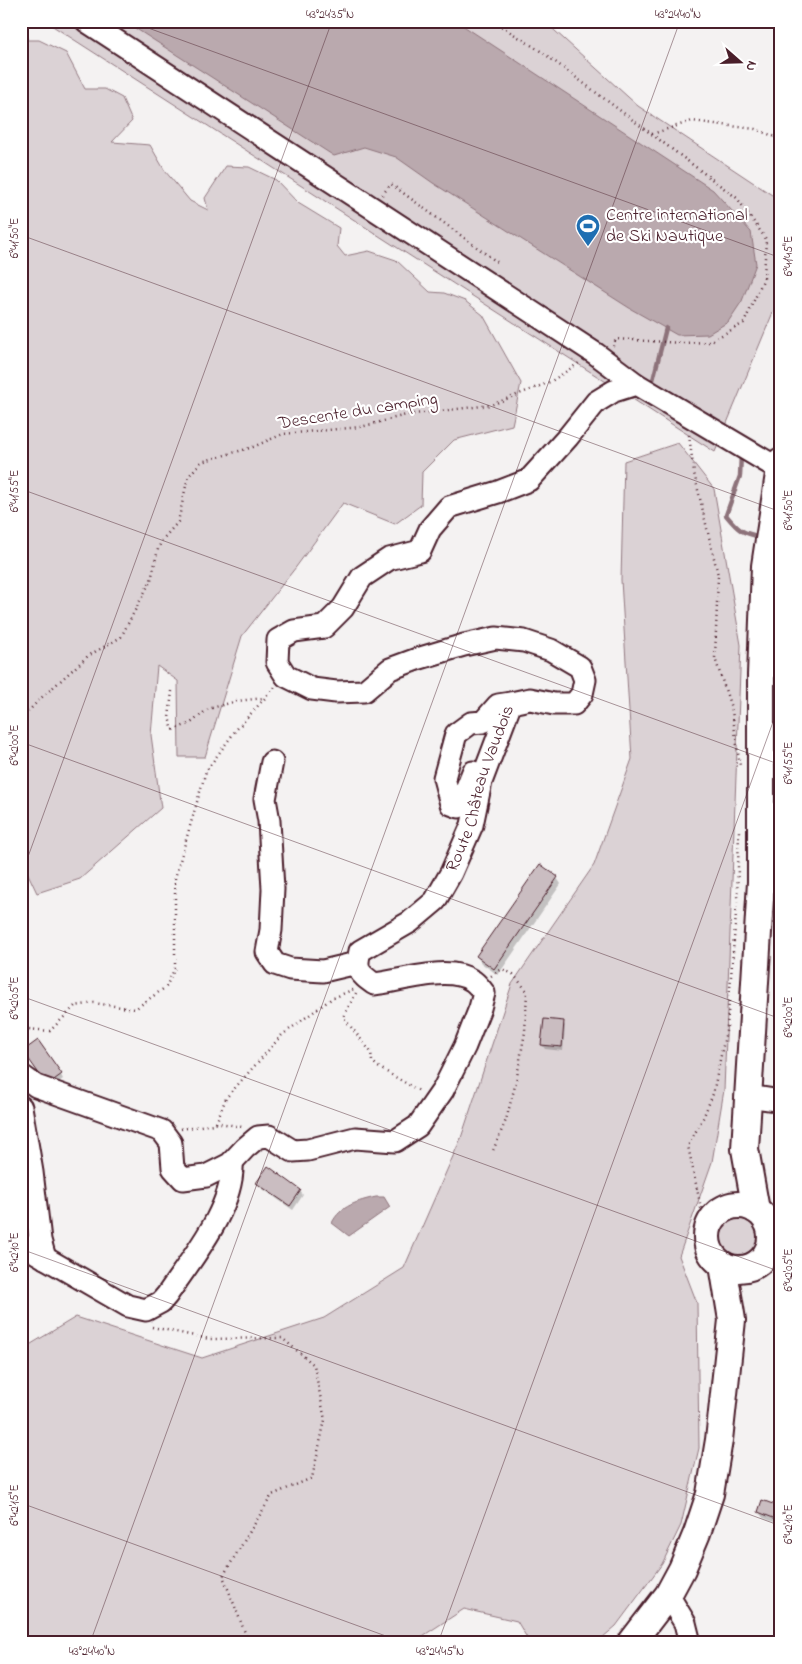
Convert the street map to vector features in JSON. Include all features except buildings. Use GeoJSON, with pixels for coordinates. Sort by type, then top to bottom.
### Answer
{"type":"FeatureCollection","features":[{"type":"Feature","properties":{"kind":"main road"},"geometry":{"type":"LineString","coordinates":[[766,1259],[749,1268],[736,1270],[722,1266],[712,1256],[706,1243],[707,1230],[720,1212],[745,1149],[761,882],[760,674],[765,566],[780,465]]}},
{"type":"Feature","properties":{"kind":"main road"},"geometry":{"type":"LineString","coordinates":[[732,1320],[766,1259],[771,1234],[745,1149]]}},
{"type":"Feature","properties":{"kind":"main road"},"geometry":{"type":"LineString","coordinates":[[720,1212],[742,1205],[768,1222]]}},
{"type":"Feature","properties":{"kind":"main road"},"geometry":{"type":"LineString","coordinates":[[631,1643],[668,1595],[682,1569],[710,1494],[719,1440],[732,1320],[722,1266]]}},
{"type":"Feature","properties":{"kind":"lane"},"geometry":{"type":"LineString","coordinates":[[86,21],[601,357],[636,384],[780,465]]}},
{"type":"Feature","properties":{"kind":"lane"},"geometry":{"type":"LineString","coordinates":[[286,676],[277,662],[278,640],[294,631],[324,627],[343,608],[362,577],[389,559],[420,551],[430,529],[449,506],[498,492],[529,480],[568,437],[596,402],[614,391],[636,384]]}},
{"type":"Feature","properties":{"kind":"lane","name":"Route Château Vaudois"},"geometry":{"type":"LineString","coordinates":[[286,676],[312,689],[336,692],[364,691],[390,669],[417,659],[496,638],[524,641],[551,650],[580,667],[585,680],[582,694],[574,704],[554,704],[530,699],[511,704],[481,782],[472,825],[452,873],[435,901],[410,922],[360,951],[357,964]]}},
{"type":"Feature","properties":{"kind":"lane"},"geometry":{"type":"LineString","coordinates":[[492,753],[478,761],[468,782],[460,807],[451,804],[444,778],[456,734],[470,723],[483,722],[498,705],[511,704]]}},
{"type":"Feature","properties":{"kind":"lane"},"geometry":{"type":"LineString","coordinates":[[21,1075],[36,1086],[162,1131],[171,1143],[173,1168],[183,1179],[206,1176],[232,1162],[258,1137],[269,1136],[293,1151],[308,1150],[355,1138],[395,1141],[418,1126],[436,1100],[465,1046],[484,993],[473,981],[454,974],[433,974],[374,984],[360,974],[357,964],[323,971],[290,969],[275,964],[267,952],[273,889],[270,829],[265,799],[272,762]]}},
{"type":"Feature","properties":{"kind":"lane"},"geometry":{"type":"LineString","coordinates":[[749,1096],[781,1101]]}},
{"type":"Feature","properties":{"kind":"lane"},"geometry":{"type":"LineString","coordinates":[[21,1107],[32,1172],[40,1240],[45,1258]]}},
{"type":"Feature","properties":{"kind":"lane"},"geometry":{"type":"LineString","coordinates":[[21,1244],[128,1306],[146,1310],[161,1302],[167,1295],[214,1226],[233,1174],[232,1162]]}},
{"type":"Feature","properties":{"kind":"lane"},"geometry":{"type":"LineString","coordinates":[[668,1595],[685,1623],[690,1643]]}},
{"type":"Feature","properties":{"kind":"path"},"geometry":{"type":"LineString","coordinates":[[493,21],[542,52],[736,198],[766,238],[764,278],[744,324],[710,342],[660,342],[616,339],[601,357]]}},
{"type":"Feature","properties":{"kind":"path"},"geometry":{"type":"LineString","coordinates":[[652,134],[692,121],[755,128],[781,139]]}},
{"type":"Feature","properties":{"kind":"path"},"geometry":{"type":"LineString","coordinates":[[371,207],[391,184],[497,262]]}},
{"type":"Feature","properties":{"kind":"path","name":"Descente du camping"},"geometry":{"type":"LineString","coordinates":[[21,719],[39,700],[88,656],[122,637],[151,580],[162,540],[178,522],[188,477],[201,462],[253,447],[283,434],[361,427],[406,415],[491,405],[550,382],[601,357]]}},
{"type":"Feature","properties":{"kind":"path"},"geometry":{"type":"LineString","coordinates":[[671,405],[689,436],[694,473],[718,575],[715,658],[732,711],[740,770]]}},
{"type":"Feature","properties":{"kind":"path"},"geometry":{"type":"LineString","coordinates":[[21,1017],[28,1029],[50,1031],[75,1006],[94,1003],[135,1009],[166,986],[175,968],[175,878],[206,771],[236,730],[286,676]]}},
{"type":"Feature","properties":{"kind":"path"},"geometry":{"type":"LineString","coordinates":[[172,691],[169,718],[173,730],[191,723],[208,709],[237,701],[266,698]]}},
{"type":"Feature","properties":{"kind":"path"},"geometry":{"type":"LineString","coordinates":[[720,1212],[701,1208],[688,1146],[704,1118],[713,1094],[727,1026],[737,902],[740,827]]}},
{"type":"Feature","properties":{"kind":"path"},"geometry":{"type":"LineString","coordinates":[[478,986],[502,968],[513,974],[527,991],[525,1032],[516,1082],[506,1120],[492,1153]]}},
{"type":"Feature","properties":{"kind":"path"},"geometry":{"type":"LineString","coordinates":[[216,1123],[226,1098],[282,1035],[331,999],[360,986],[343,1017],[371,1052],[372,1061],[378,1067],[436,1100]]}},
{"type":"Feature","properties":{"kind":"path"},"geometry":{"type":"LineString","coordinates":[[162,1131],[220,1122],[242,1127],[258,1137]]}},
{"type":"Feature","properties":{"kind":"path"},"geometry":{"type":"LineString","coordinates":[[143,1325],[208,1339],[282,1338],[314,1365],[325,1420],[312,1478],[272,1495],[223,1576],[249,1643]]}},
{"type":"Feature","properties":{"kind":"shaded area"},"geometry":{"type":"Polygon","coordinates":[[[21,21],[27,22],[27,40],[39,40],[66,53],[85,89],[105,89],[122,98],[132,121],[112,142],[150,145],[165,171],[190,201],[208,210],[205,198],[226,166],[249,167],[276,180],[298,203],[339,228],[337,246],[345,256],[369,251],[396,260],[430,292],[444,293],[465,301],[483,315],[521,383],[512,425],[454,440],[422,472],[421,505],[395,524],[343,503],[242,636],[205,757],[179,757],[178,681],[157,666],[151,735],[161,808],[80,879],[37,893],[21,859],[21,21]]]}},
{"type":"Feature","properties":{"kind":"shaded area","name":"Centre international de Ski Nautique"},"geometry":{"type":"Polygon","coordinates":[[[45,21],[544,21],[638,106],[781,201],[781,293],[715,452],[45,21]]]}},
{"type":"Feature","properties":{"kind":"shaded area"},"geometry":{"type":"Polygon","coordinates":[[[124,21],[456,21],[713,190],[751,232],[756,264],[742,301],[728,322],[708,334],[677,335],[631,309],[433,183],[396,157],[364,147],[334,156],[124,21]]]}},
{"type":"Feature","properties":{"kind":"shaded area"},"geometry":{"type":"Polygon","coordinates":[[[678,443],[714,489],[741,645],[724,1090],[712,1162],[679,1256],[697,1303],[699,1448],[681,1525],[662,1564],[616,1626],[596,1643],[530,1643],[517,1621],[464,1609],[412,1643],[21,1643],[21,1350],[76,1317],[202,1358],[324,1318],[404,1268],[461,1138],[512,984],[594,865],[632,759],[621,580],[624,461],[678,443]]]}},
{"type":"Feature","properties":{"kind":"shaded area"},"geometry":{"type":"Polygon","coordinates":[[[376,1197],[384,1197],[390,1207],[349,1236],[332,1223],[340,1212],[350,1205],[376,1197]]]}},
{"type":"Feature","properties":{"kind":"shaded area"},"geometry":{"type":"Polygon","coordinates":[[[739,1213],[748,1215],[756,1220],[761,1228],[763,1237],[761,1246],[756,1254],[748,1259],[739,1261],[730,1259],[722,1254],[717,1246],[715,1237],[717,1228],[722,1220],[730,1215],[739,1213]]]}},
{"type":"Feature","properties":{"kind":"waterway"},"geometry":{"type":"LineString","coordinates":[[655,386],[652,384],[666,328]]}},
{"type":"Feature","properties":{"kind":"waterway"},"geometry":{"type":"LineString","coordinates":[[741,454],[740,476],[726,515],[741,530],[762,537]]}},
{"type":"Feature","properties":{"kind":"place","name":"Centre international de Ski Nautique"},"geometry":{"type":"Point","coordinates":[588,247]}}]}
